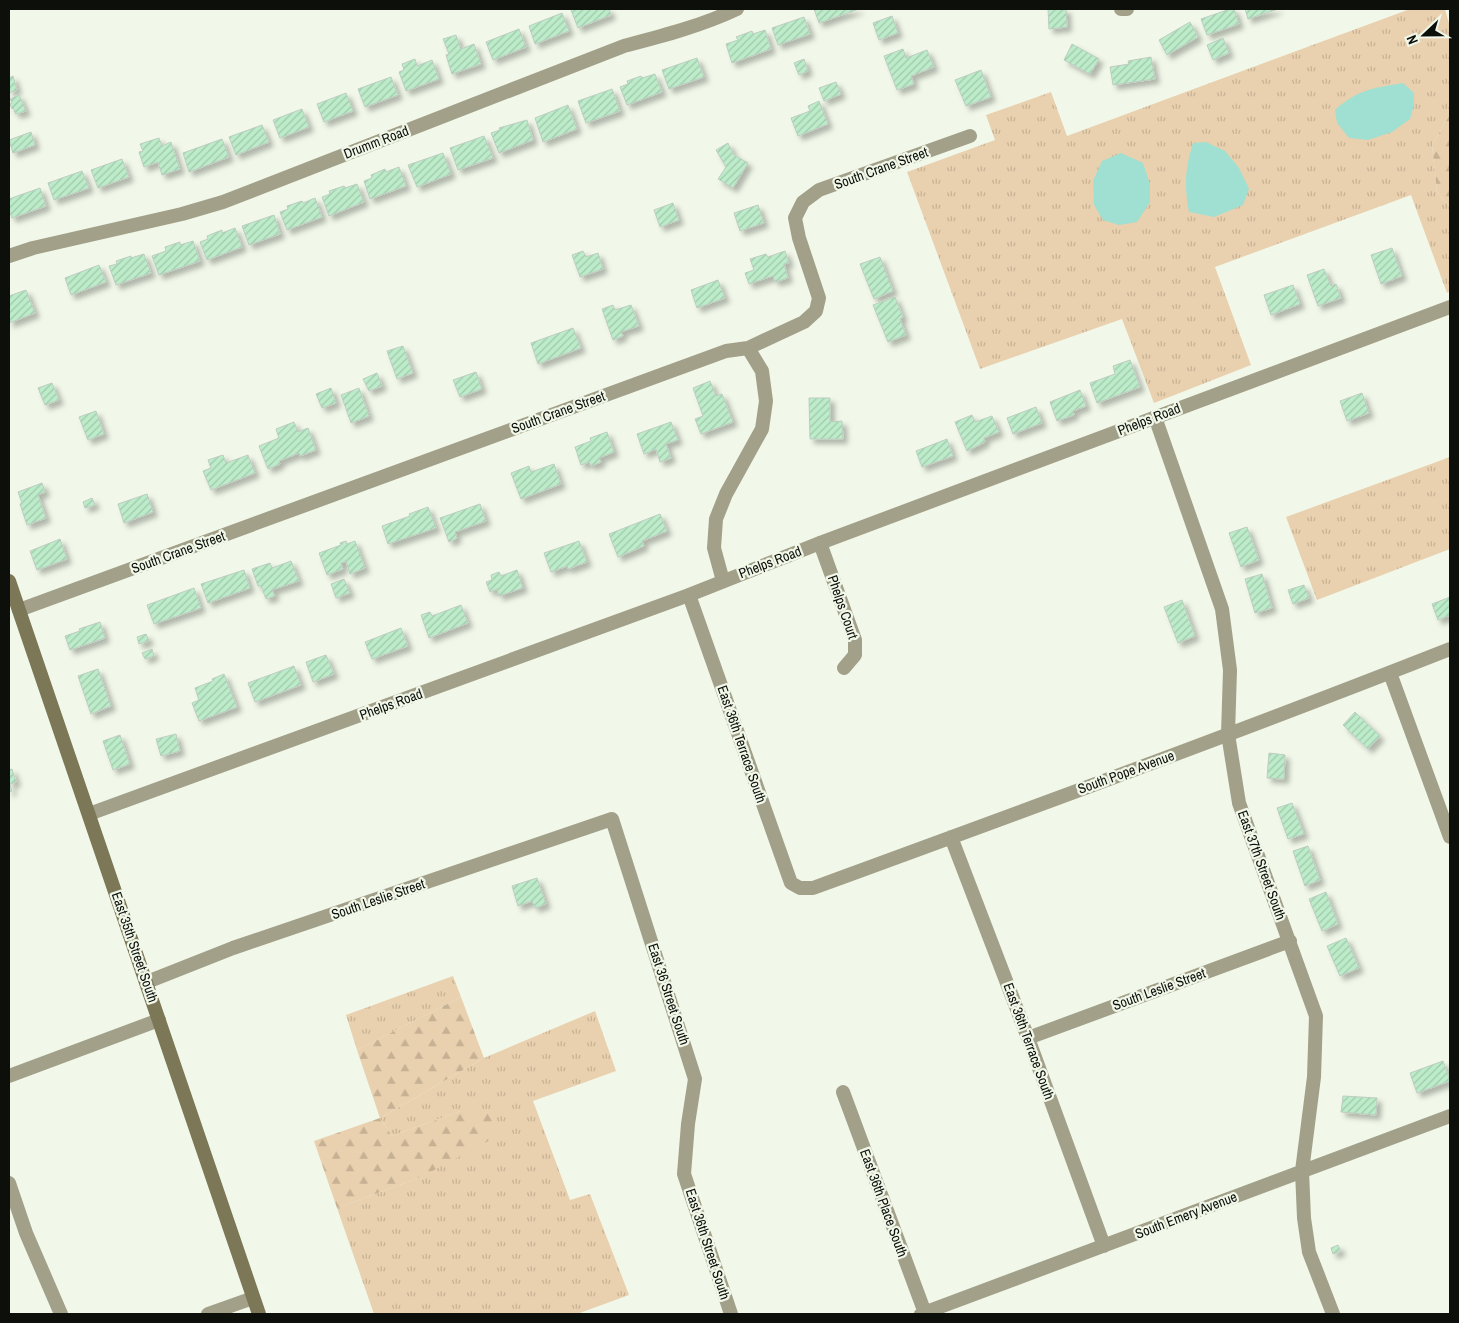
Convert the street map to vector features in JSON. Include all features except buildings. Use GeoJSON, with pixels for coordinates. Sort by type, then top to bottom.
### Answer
{"type":"FeatureCollection","features":[{"type":"Feature","properties":{"kind":"main road","name":"East 35th Street South"},"geometry":{"type":"LineString","coordinates":[[9,581],[259,1314]]}},
{"type":"Feature","properties":{"kind":"street","name":"Drumm Road"},"geometry":{"type":"LineString","coordinates":[[9,256],[33,248],[182,214],[222,202],[624,46],[667,35],[720,17],[737,9]]}},
{"type":"Feature","properties":{"kind":"street"},"geometry":{"type":"LineString","coordinates":[[1121,9],[1127,9]]}},
{"type":"Feature","properties":{"kind":"street","name":"South Crane Street"},"geometry":{"type":"LineString","coordinates":[[19,610],[726,351],[748,348],[804,322],[816,311],[819,298],[799,238],[795,218],[803,202],[819,190],[970,136]]}},
{"type":"Feature","properties":{"kind":"street","name":"Phelps Road"},"geometry":{"type":"LineString","coordinates":[[89,814],[689,595],[820,543],[1450,307]]}},
{"type":"Feature","properties":{"kind":"street"},"geometry":{"type":"LineString","coordinates":[[723,581],[714,548],[716,519],[726,494],[762,429],[766,402],[762,371],[748,348]]}},
{"type":"Feature","properties":{"kind":"street","name":"East 37th Street South"},"geometry":{"type":"LineString","coordinates":[[1155,417],[1222,609],[1230,670],[1228,734],[1239,803],[1316,1016],[1314,1077],[1302,1171],[1304,1218],[1310,1252],[1333,1314]]}},
{"type":"Feature","properties":{"kind":"street","name":"Phelps Court"},"geometry":{"type":"LineString","coordinates":[[820,543],[855,640],[855,655],[844,668]]}},
{"type":"Feature","properties":{"kind":"street","name":"East 36th Terrace South"},"geometry":{"type":"LineString","coordinates":[[689,595],[791,883],[800,888]]}},
{"type":"Feature","properties":{"kind":"street","name":"South Pope Avenue"},"geometry":{"type":"LineString","coordinates":[[800,888],[813,888],[1228,734],[1450,649]]}},
{"type":"Feature","properties":{"kind":"street"},"geometry":{"type":"LineString","coordinates":[[1390,672],[1450,837]]}},
{"type":"Feature","properties":{"kind":"street","name":"South Leslie Street"},"geometry":{"type":"LineString","coordinates":[[146,982],[233,948],[612,819]]}},
{"type":"Feature","properties":{"kind":"street","name":"East 36 Street South"},"geometry":{"type":"LineString","coordinates":[[612,819],[695,1078],[688,1124],[684,1174]]}},
{"type":"Feature","properties":{"kind":"street","name":"East 36th Terrace South"},"geometry":{"type":"LineString","coordinates":[[951,837],[1028,1038],[1104,1246]]}},
{"type":"Feature","properties":{"kind":"street","name":"South Leslie Street"},"geometry":{"type":"LineString","coordinates":[[1028,1038],[1290,941]]}},
{"type":"Feature","properties":{"kind":"street"},"geometry":{"type":"LineString","coordinates":[[9,1076],[159,1020]]}},
{"type":"Feature","properties":{"kind":"street","name":"East 36th Place South"},"geometry":{"type":"LineString","coordinates":[[843,1092],[923,1314]]}},
{"type":"Feature","properties":{"kind":"street","name":"South Emery Avenue"},"geometry":{"type":"LineString","coordinates":[[923,1314],[1450,1116]]}},
{"type":"Feature","properties":{"kind":"street","name":"East 36th Street South"},"geometry":{"type":"LineString","coordinates":[[684,1174],[731,1314]]}},
{"type":"Feature","properties":{"kind":"street"},"geometry":{"type":"LineString","coordinates":[[9,1183],[26,1233],[61,1314]]}},
{"type":"Feature","properties":{"kind":"street"},"geometry":{"type":"LineString","coordinates":[[208,1314],[253,1298]]}},
{"type":"Feature","properties":{"kind":"green space"},"geometry":{"type":"Polygon","coordinates":[[[1410,9],[1445,9],[1450,27],[1450,114],[1432,145],[1437,192],[1450,207],[1450,291],[1447,293],[1411,195],[1215,267],[1251,365],[1154,403],[1122,319],[980,369],[907,172],[995,140],[986,115],[1051,92],[1067,136],[1410,9]]]}},
{"type":"Feature","properties":{"kind":"green space"},"geometry":{"type":"Polygon","coordinates":[[[1450,114],[1450,207],[1437,192],[1432,145],[1450,114]]]}},
{"type":"Feature","properties":{"kind":"green space"},"geometry":{"type":"Polygon","coordinates":[[[1450,457],[1450,549],[1317,600],[1286,517],[1450,457]]]}},
{"type":"Feature","properties":{"kind":"green space"},"geometry":{"type":"Polygon","coordinates":[[[453,976],[461,997],[357,1050],[346,1015],[453,976]]]}},
{"type":"Feature","properties":{"kind":"green space"},"geometry":{"type":"Polygon","coordinates":[[[461,997],[484,1058],[380,1118],[357,1050],[461,997]]]}},
{"type":"Feature","properties":{"kind":"green space"},"geometry":{"type":"Polygon","coordinates":[[[595,1011],[616,1071],[533,1101],[570,1200],[590,1194],[629,1295],[577,1314],[374,1314],[337,1208],[421,1177],[461,1111],[392,1136],[380,1118],[484,1058],[595,1011]]]}},
{"type":"Feature","properties":{"kind":"green space"},"geometry":{"type":"Polygon","coordinates":[[[461,1111],[494,1112],[494,1138],[421,1177],[337,1208],[314,1141],[380,1118],[392,1136],[461,1111]]]}},
{"type":"Feature","properties":{"kind":"water"},"geometry":{"type":"Polygon","coordinates":[[[1403,83],[1414,93],[1414,105],[1410,119],[1392,132],[1368,140],[1349,138],[1337,123],[1335,110],[1351,98],[1367,90],[1403,83]]]}},
{"type":"Feature","properties":{"kind":"water"},"geometry":{"type":"Polygon","coordinates":[[[1206,142],[1225,151],[1239,168],[1249,189],[1243,205],[1214,217],[1189,212],[1186,194],[1188,161],[1193,143],[1206,142]]]}},
{"type":"Feature","properties":{"kind":"water"},"geometry":{"type":"Polygon","coordinates":[[[1121,153],[1143,163],[1150,184],[1150,202],[1137,222],[1119,225],[1103,220],[1094,205],[1093,181],[1102,161],[1121,153]]]}}]}
